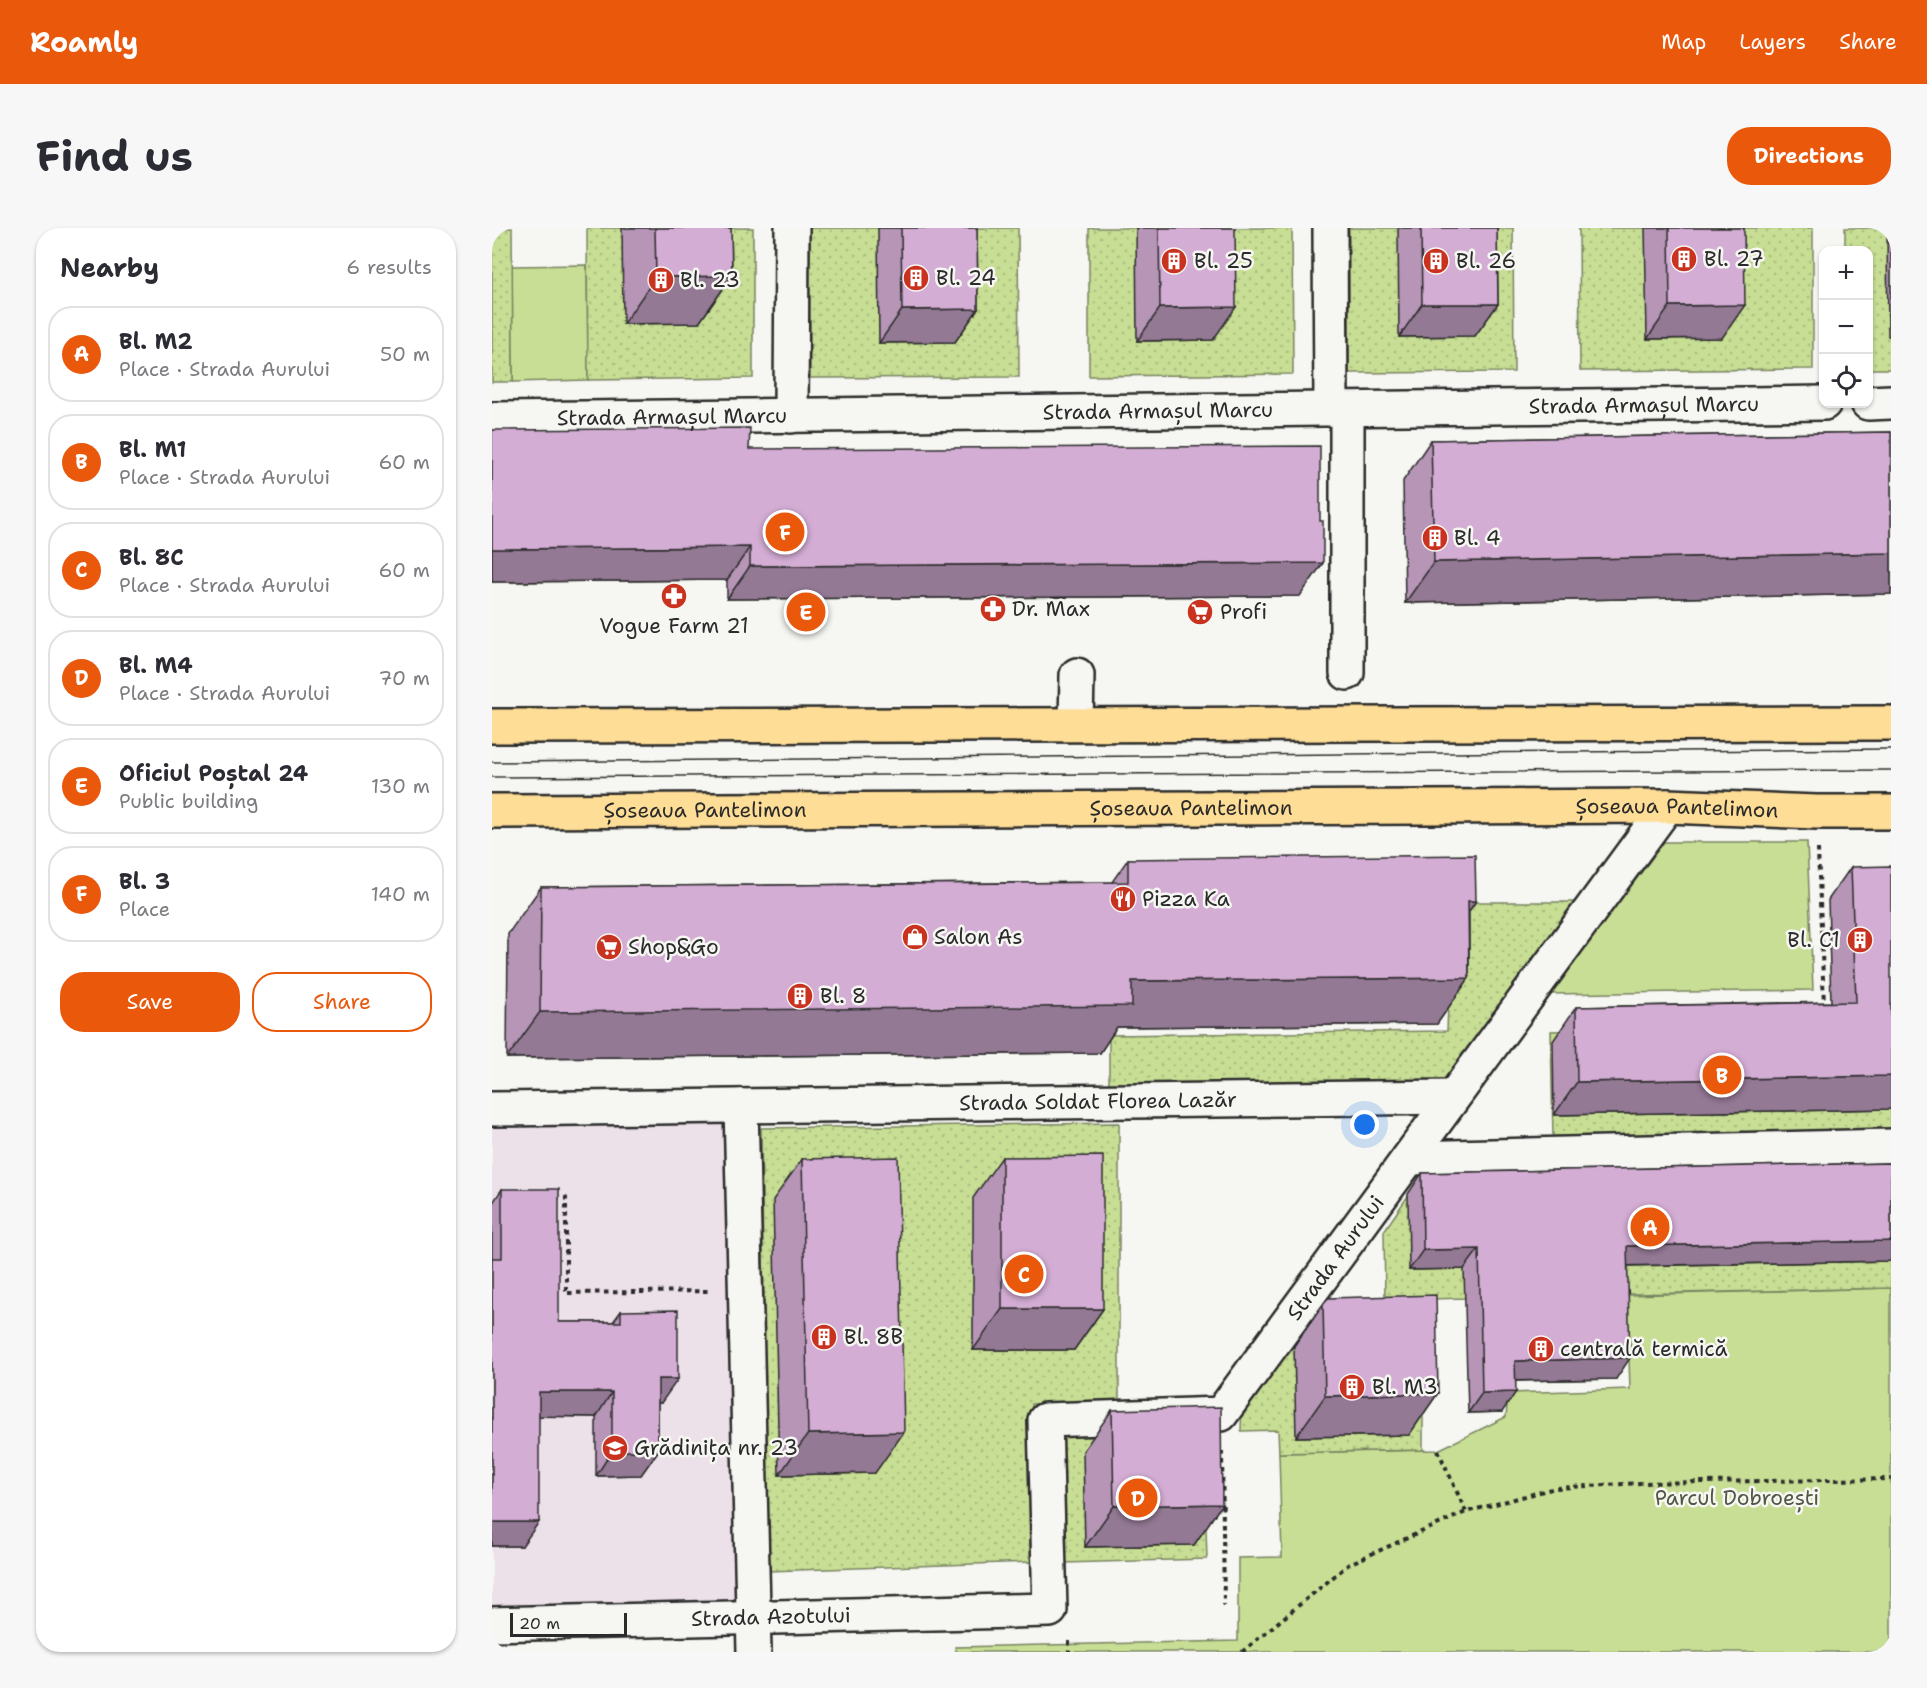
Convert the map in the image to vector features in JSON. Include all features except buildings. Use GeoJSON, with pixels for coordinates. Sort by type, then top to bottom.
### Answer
{"type":"FeatureCollection","features":[{"type":"Feature","properties":{"kind":"main road"},"geometry":{"type":"LineString","coordinates":[[492,726],[1891,723]]}},
{"type":"Feature","properties":{"kind":"main road","name":"Șoseaua Pantelimon"},"geometry":{"type":"LineString","coordinates":[[492,811],[1667,806],[1817,812],[1891,812]]}},
{"type":"Feature","properties":{"kind":"street"},"geometry":{"type":"LineString","coordinates":[[791,416],[792,228]]}},
{"type":"Feature","properties":{"kind":"street"},"geometry":{"type":"LineString","coordinates":[[1330,228],[1339,409],[1347,673]]}},
{"type":"Feature","properties":{"kind":"street"},"geometry":{"type":"LineString","coordinates":[[1873,403],[1891,402]]}},
{"type":"Feature","properties":{"kind":"street","name":"Strada Armașul Marcu"},"geometry":{"type":"LineString","coordinates":[[492,419],[1819,404]]}},
{"type":"Feature","properties":{"kind":"street"},"geometry":{"type":"LineString","coordinates":[[1076,724],[1077,675]]}},
{"type":"Feature","properties":{"kind":"street","name":"Strada Aurului"},"geometry":{"type":"LineString","coordinates":[[1221,1414],[1667,806]]}},
{"type":"Feature","properties":{"kind":"street","name":"Strada Soldat Florea Lazăr"},"geometry":{"type":"LineString","coordinates":[[492,1109],[1453,1098]]}},
{"type":"Feature","properties":{"kind":"street"},"geometry":{"type":"LineString","coordinates":[[741,1106],[754,1652]]}},
{"type":"Feature","properties":{"kind":"street"},"geometry":{"type":"LineString","coordinates":[[1409,1158],[1891,1146]]}},
{"type":"Feature","properties":{"kind":"street","name":"Strada Azotului"},"geometry":{"type":"LineString","coordinates":[[492,1624],[1050,1610],[1045,1419],[1221,1414]]}},
{"type":"Feature","properties":{"kind":"path"},"geometry":{"type":"LineString","coordinates":[[1817,812],[1824,1005]]}},
{"type":"Feature","properties":{"kind":"path"},"geometry":{"type":"LineString","coordinates":[[545,1198],[566,1198],[566,1293],[745,1290]]}},
{"type":"Feature","properties":{"kind":"path"},"geometry":{"type":"LineString","coordinates":[[1221,1414],[1224,1606]]}},
{"type":"Feature","properties":{"kind":"path"},"geometry":{"type":"LineString","coordinates":[[1438,1450],[1466,1512]]}},
{"type":"Feature","properties":{"kind":"path"},"geometry":{"type":"LineString","coordinates":[[1242,1652],[1349,1564],[1466,1512],[1555,1488],[1891,1479]]}},
{"type":"Feature","properties":{"kind":"shaded area","name":"Grădinița nr. 23"},"geometry":{"type":"Polygon","coordinates":[[[733,1118],[739,1604],[492,1608],[492,1121],[733,1118]]]}},
{"type":"Feature","properties":{"kind":"green space"},"geometry":{"type":"Polygon","coordinates":[[[492,228],[512,228],[513,382],[492,382],[492,228]]]}},
{"type":"Feature","properties":{"kind":"green space"},"geometry":{"type":"Polygon","coordinates":[[[587,228],[753,228],[753,378],[588,380],[587,228]]]}},
{"type":"Feature","properties":{"kind":"green space"},"geometry":{"type":"Polygon","coordinates":[[[809,228],[1018,228],[1019,377],[810,378],[809,228]]]}},
{"type":"Feature","properties":{"kind":"green space"},"geometry":{"type":"Polygon","coordinates":[[[1089,228],[1292,228],[1293,374],[1089,376],[1089,228]]]}},
{"type":"Feature","properties":{"kind":"green space"},"geometry":{"type":"Polygon","coordinates":[[[1349,228],[1513,228],[1514,372],[1349,373],[1349,228]]]}},
{"type":"Feature","properties":{"kind":"green space"},"geometry":{"type":"Polygon","coordinates":[[[1579,228],[1813,228],[1813,369],[1580,371],[1579,228]]]}},
{"type":"Feature","properties":{"kind":"green space"},"geometry":{"type":"Polygon","coordinates":[[[1845,228],[1891,228],[1891,369],[1873,369],[1873,246],[1845,246],[1845,228]]]}},
{"type":"Feature","properties":{"kind":"green space"},"geometry":{"type":"Polygon","coordinates":[[[587,265],[588,380],[513,382],[512,266],[587,265]]]}},
{"type":"Feature","properties":{"kind":"green space"},"geometry":{"type":"Polygon","coordinates":[[[1664,842],[1807,842],[1813,990],[1549,994],[1664,842]]]}},
{"type":"Feature","properties":{"kind":"green space"},"geometry":{"type":"Polygon","coordinates":[[[1452,902],[1581,902],[1447,1087],[1109,1089],[1109,1035],[1447,1031],[1452,902]]]}},
{"type":"Feature","properties":{"kind":"green space"},"geometry":{"type":"Polygon","coordinates":[[[1891,1024],[1891,1130],[1553,1138],[1551,1031],[1891,1024]]]}},
{"type":"Feature","properties":{"kind":"green space"},"geometry":{"type":"Polygon","coordinates":[[[1119,1123],[1119,1400],[1032,1404],[1033,1562],[768,1571],[761,1128],[1119,1123]]]}},
{"type":"Feature","properties":{"kind":"green space"},"geometry":{"type":"Polygon","coordinates":[[[1891,1164],[1891,1288],[1385,1300],[1384,1231],[1421,1177],[1891,1164]]]}},
{"type":"Feature","properties":{"kind":"green space","name":"Parcul Dobroești"},"geometry":{"type":"Polygon","coordinates":[[[1891,1288],[1891,1652],[956,1652],[955,1647],[1238,1641],[1238,1558],[1282,1557],[1279,1453],[1438,1450],[1506,1417],[1508,1393],[1630,1389],[1627,1295],[1891,1288]]]}},
{"type":"Feature","properties":{"kind":"green space"},"geometry":{"type":"Polygon","coordinates":[[[1423,1320],[1423,1450],[1279,1453],[1278,1430],[1241,1431],[1242,1401],[1300,1323],[1423,1320]]]}},
{"type":"Feature","properties":{"kind":"green space"},"geometry":{"type":"Polygon","coordinates":[[[1203,1432],[1207,1559],[1063,1563],[1060,1436],[1203,1432]]]}},
{"type":"Feature","properties":{"kind":"tram line"},"geometry":{"type":"LineString","coordinates":[[492,762],[1891,749]]}},
{"type":"Feature","properties":{"kind":"tram line"},"geometry":{"type":"LineString","coordinates":[[492,777],[1891,770]]}},
{"type":"Feature","properties":{"kind":"place","name":"Bl. 27"},"geometry":{"type":"Point","coordinates":[1684,259]}},
{"type":"Feature","properties":{"kind":"place","name":"Bl. 25"},"geometry":{"type":"Point","coordinates":[1174,261]}},
{"type":"Feature","properties":{"kind":"place","name":"Bl. 26"},"geometry":{"type":"Point","coordinates":[1436,261]}},
{"type":"Feature","properties":{"kind":"place","name":"Bl. 24"},"geometry":{"type":"Point","coordinates":[916,278]}},
{"type":"Feature","properties":{"kind":"place","name":"Bl. 23"},"geometry":{"type":"Point","coordinates":[661,280]}},
{"type":"Feature","properties":{"kind":"place","name":"Bl. 3"},"geometry":{"type":"Point","coordinates":[785,532]}},
{"type":"Feature","properties":{"kind":"place","name":"Bl. 4"},"geometry":{"type":"Point","coordinates":[1435,538]}},
{"type":"Feature","properties":{"kind":"place","name":"Vogue Farm 21"},"geometry":{"type":"Point","coordinates":[674,596]}},
{"type":"Feature","properties":{"kind":"place","name":"Dr. Max"},"geometry":{"type":"Point","coordinates":[993,609]}},
{"type":"Feature","properties":{"kind":"place","name":"Oficiul Poștal 24"},"geometry":{"type":"Point","coordinates":[806,612]}},
{"type":"Feature","properties":{"kind":"place","name":"Profi"},"geometry":{"type":"Point","coordinates":[1200,612]}},
{"type":"Feature","properties":{"kind":"place","name":"Pizza Ka"},"geometry":{"type":"Point","coordinates":[1123,899]}},
{"type":"Feature","properties":{"kind":"place","name":"Salon As"},"geometry":{"type":"Point","coordinates":[915,937]}},
{"type":"Feature","properties":{"kind":"place","name":"Bl. C1"},"geometry":{"type":"Point","coordinates":[1860,940]}},
{"type":"Feature","properties":{"kind":"place","name":"Shop&Go"},"geometry":{"type":"Point","coordinates":[609,947]}},
{"type":"Feature","properties":{"kind":"place","name":"Bl. 8"},"geometry":{"type":"Point","coordinates":[800,996]}},
{"type":"Feature","properties":{"kind":"place","name":"Bl. M1"},"geometry":{"type":"Point","coordinates":[1722,1075]}},
{"type":"Feature","properties":{"kind":"place","name":"Bl. M2"},"geometry":{"type":"Point","coordinates":[1650,1227]}},
{"type":"Feature","properties":{"kind":"place","name":"Bl. 8C"},"geometry":{"type":"Point","coordinates":[1024,1274]}},
{"type":"Feature","properties":{"kind":"place","name":"Bl. 8B"},"geometry":{"type":"Point","coordinates":[824,1337]}},
{"type":"Feature","properties":{"kind":"place","name":"centrală termică"},"geometry":{"type":"Point","coordinates":[1541,1349]}},
{"type":"Feature","properties":{"kind":"place","name":"Bl. M3"},"geometry":{"type":"Point","coordinates":[1352,1387]}},
{"type":"Feature","properties":{"kind":"place","name":"Grădinița nr. 23"},"geometry":{"type":"Point","coordinates":[615,1448]}},
{"type":"Feature","properties":{"kind":"place","name":"Bl. M4"},"geometry":{"type":"Point","coordinates":[1138,1498]}}]}
